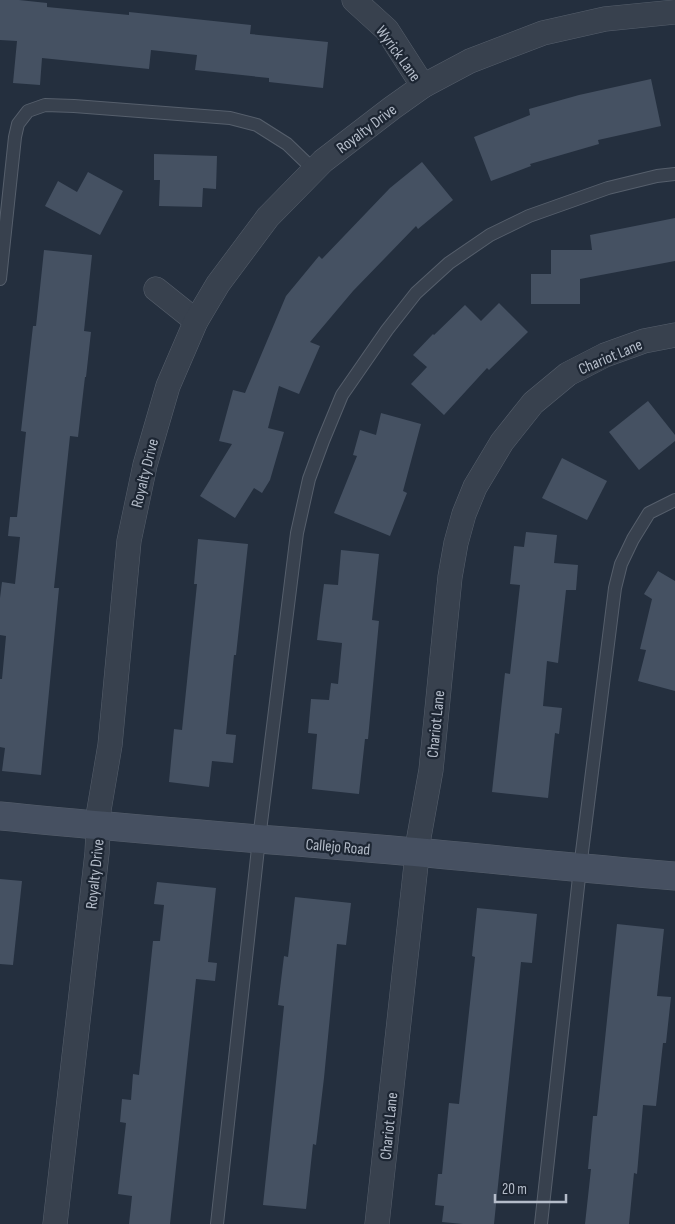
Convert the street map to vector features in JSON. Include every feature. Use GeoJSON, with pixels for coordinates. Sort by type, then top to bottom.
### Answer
{"type":"FeatureCollection","features":[{"type":"Feature","properties":{"kind":"street","name":"Wyrick Lane"},"geometry":{"type":"LineString","coordinates":[[354,0],[387,30],[423,86]]}},
{"type":"Feature","properties":{"kind":"street","name":"Royalty Drive"},"geometry":{"type":"LineString","coordinates":[[55,1224],[97,853],[99,810],[110,745],[129,540],[145,465],[168,386],[196,321],[218,284],[268,217],[323,161],[423,86],[470,61],[543,33],[605,19],[675,12]]}},
{"type":"Feature","properties":{"kind":"street"},"geometry":{"type":"LineString","coordinates":[[156,289],[196,321]]}},
{"type":"Feature","properties":{"kind":"street","name":"Chariot Lane"},"geometry":{"type":"LineString","coordinates":[[377,1224],[418,852],[431,770],[450,577],[456,543],[464,514],[474,487],[502,442],[533,403],[568,374],[605,355],[644,341],[675,335]]}},
{"type":"Feature","properties":{"kind":"street","name":"Callejo Road"},"geometry":{"type":"LineString","coordinates":[[0,816],[675,876]]}},
{"type":"Feature","properties":{"kind":"lane"},"geometry":{"type":"LineString","coordinates":[[0,279],[15,137],[18,124],[28,111],[44,106],[74,106],[230,118],[257,125],[287,144],[314,170]]}},
{"type":"Feature","properties":{"kind":"lane"},"geometry":{"type":"LineString","coordinates":[[217,1224],[259,839],[297,533],[309,479],[342,395],[387,330],[416,293],[449,263],[490,235],[529,216],[608,188],[657,176],[675,174]]}},
{"type":"Feature","properties":{"kind":"lane"},"geometry":{"type":"LineString","coordinates":[[541,1224],[580,868],[615,588],[621,564],[633,539],[649,513],[675,500]]}},
{"type":"Feature","properties":{"kind":"building"},"geometry":{"type":"Polygon","coordinates":[[[0,0],[47,3],[47,7],[129,15],[129,12],[251,25],[250,34],[328,42],[323,88],[269,82],[269,78],[195,70],[197,55],[151,50],[149,69],[42,58],[40,85],[13,83],[17,41],[0,40],[0,0]]]}},
{"type":"Feature","properties":{"kind":"building"},"geometry":{"type":"Polygon","coordinates":[[[651,79],[661,126],[598,140],[599,144],[530,164],[531,166],[491,181],[474,137],[530,115],[529,109],[579,95],[651,79]]]}},
{"type":"Feature","properties":{"kind":"building"},"geometry":{"type":"Polygon","coordinates":[[[154,154],[217,156],[216,189],[203,188],[202,207],[159,206],[160,180],[154,180],[154,154]]]}},
{"type":"Feature","properties":{"kind":"building"},"geometry":{"type":"Polygon","coordinates":[[[422,162],[453,200],[418,229],[416,226],[353,291],[310,342],[320,346],[299,394],[279,386],[268,428],[284,432],[270,480],[262,493],[254,488],[235,518],[200,496],[232,444],[219,441],[233,390],[245,393],[286,296],[319,256],[322,259],[390,188],[422,162]]]}},
{"type":"Feature","properties":{"kind":"building"},"geometry":{"type":"Polygon","coordinates":[[[88,172],[123,191],[100,235],[45,206],[58,181],[77,192],[88,172]]]}},
{"type":"Feature","properties":{"kind":"building"},"geometry":{"type":"Polygon","coordinates":[[[675,218],[675,261],[580,279],[580,304],[531,304],[531,274],[551,274],[551,250],[592,250],[590,235],[675,218]]]}},
{"type":"Feature","properties":{"kind":"building"},"geometry":{"type":"Polygon","coordinates":[[[44,250],[92,255],[84,331],[91,332],[78,437],[70,436],[54,588],[59,588],[41,775],[2,771],[5,748],[0,747],[0,679],[2,679],[6,636],[0,635],[0,598],[2,582],[15,584],[20,537],[8,536],[10,517],[17,517],[26,432],[21,431],[33,326],[36,326],[44,250]]]}},
{"type":"Feature","properties":{"kind":"building"},"geometry":{"type":"Polygon","coordinates":[[[499,303],[528,332],[489,370],[487,368],[444,415],[411,384],[427,367],[413,355],[465,305],[481,321],[499,303]]]}},
{"type":"Feature","properties":{"kind":"building"},"geometry":{"type":"Polygon","coordinates":[[[648,401],[675,435],[675,441],[639,470],[609,432],[648,401]]]}},
{"type":"Feature","properties":{"kind":"building"},"geometry":{"type":"Polygon","coordinates":[[[381,413],[421,424],[403,491],[407,493],[390,536],[334,513],[357,456],[353,455],[360,430],[376,435],[381,413]]]}},
{"type":"Feature","properties":{"kind":"building"},"geometry":{"type":"Polygon","coordinates":[[[562,458],[607,481],[587,520],[542,498],[562,458]]]}},
{"type":"Feature","properties":{"kind":"building"},"geometry":{"type":"Polygon","coordinates":[[[526,532],[557,535],[554,563],[578,565],[576,590],[566,590],[558,663],[547,661],[543,706],[562,708],[559,734],[555,733],[548,798],[492,792],[505,673],[510,674],[520,585],[510,584],[514,546],[524,547],[526,532]]]}},
{"type":"Feature","properties":{"kind":"building"},"geometry":{"type":"Polygon","coordinates":[[[198,539],[248,544],[226,734],[236,735],[233,763],[212,761],[209,787],[169,782],[174,729],[182,730],[197,584],[194,584],[198,539]]]}},
{"type":"Feature","properties":{"kind":"building"},"geometry":{"type":"Polygon","coordinates":[[[341,550],[379,554],[372,620],[379,621],[368,739],[365,739],[359,794],[312,789],[317,734],[308,733],[311,699],[329,700],[331,683],[338,684],[342,643],[317,640],[324,584],[338,585],[341,550]]]}},
{"type":"Feature","properties":{"kind":"building"},"geometry":{"type":"Polygon","coordinates":[[[658,571],[675,581],[675,691],[638,681],[646,650],[640,649],[652,599],[644,594],[658,571]]]}},
{"type":"Feature","properties":{"kind":"building"},"geometry":{"type":"Polygon","coordinates":[[[0,879],[22,881],[13,965],[0,964],[0,879]]]}},
{"type":"Feature","properties":{"kind":"building"},"geometry":{"type":"Polygon","coordinates":[[[157,882],[216,888],[208,962],[217,963],[215,981],[196,979],[170,1224],[129,1224],[132,1196],[118,1194],[126,1123],[120,1122],[122,1099],[131,1100],[133,1074],[139,1075],[153,941],[160,941],[164,905],[154,904],[157,882]]]}},
{"type":"Feature","properties":{"kind":"building"},"geometry":{"type":"Polygon","coordinates":[[[295,897],[351,903],[346,945],[337,944],[324,1078],[316,1145],[313,1144],[306,1209],[263,1205],[284,1006],[278,1005],[284,956],[288,957],[295,897]]]}},
{"type":"Feature","properties":{"kind":"building"},"geometry":{"type":"Polygon","coordinates":[[[477,908],[537,914],[532,963],[521,962],[494,1224],[442,1222],[444,1206],[435,1205],[438,1174],[442,1174],[449,1103],[459,1104],[475,957],[472,956],[477,908]]]}},
{"type":"Feature","properties":{"kind":"building"},"geometry":{"type":"Polygon","coordinates":[[[617,924],[664,929],[657,996],[671,997],[666,1043],[663,1043],[656,1106],[643,1105],[637,1174],[634,1173],[629,1224],[585,1224],[591,1169],[588,1169],[593,1116],[597,1116],[617,924]]]}}]}
